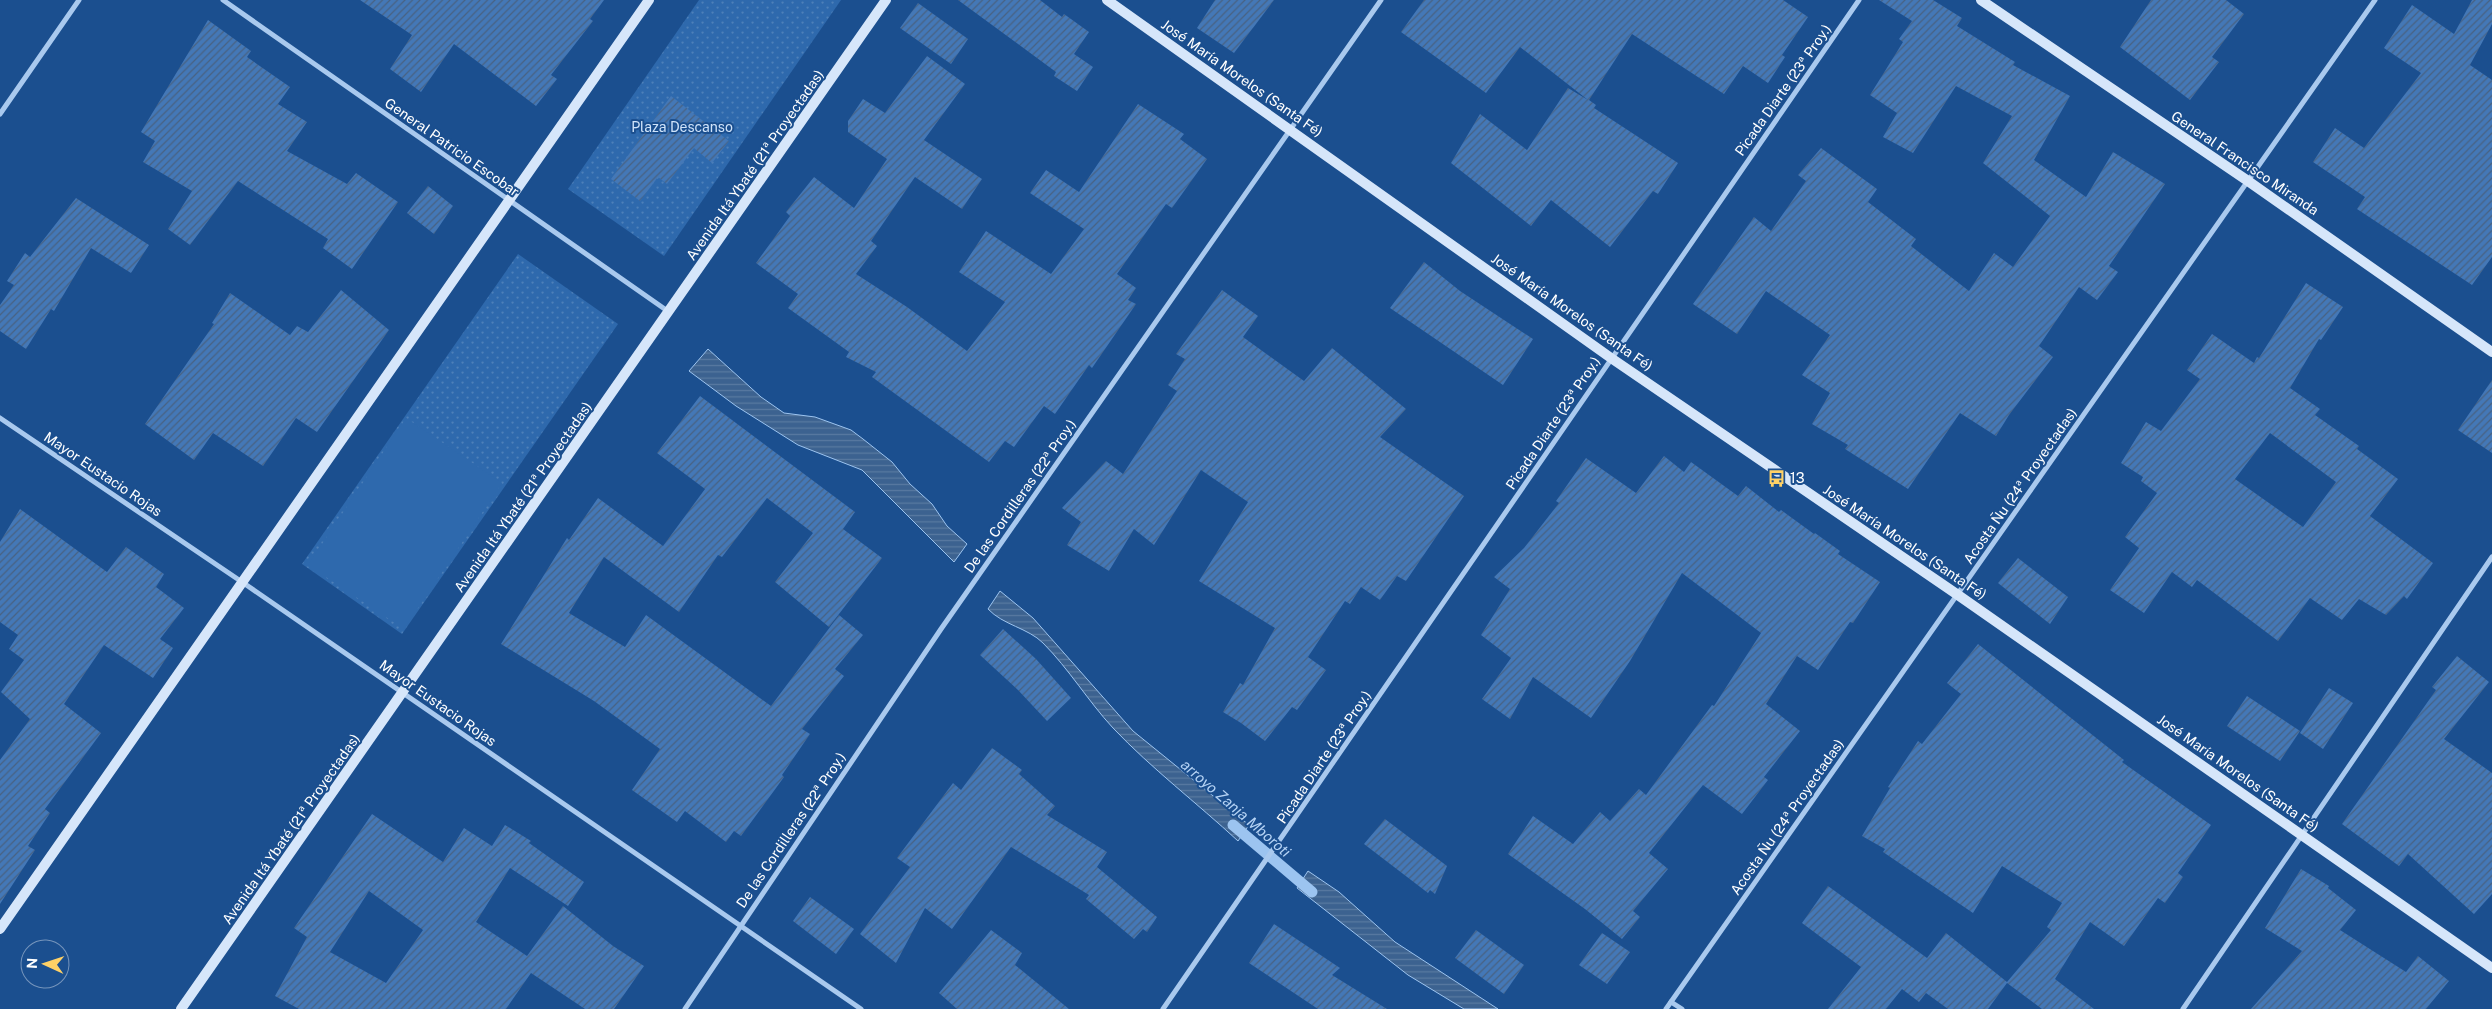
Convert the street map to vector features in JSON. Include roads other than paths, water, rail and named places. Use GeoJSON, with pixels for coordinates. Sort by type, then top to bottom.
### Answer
{"type":"FeatureCollection","features":[{"type":"Feature","properties":{"kind":"main road"},"geometry":{"type":"LineString","coordinates":[[0,929],[649,0]]}},
{"type":"Feature","properties":{"kind":"main road","name":"Avenida Itá Ybaté (21ª Proyectadas)"},"geometry":{"type":"LineString","coordinates":[[181,1009],[886,0]]}},
{"type":"Feature","properties":{"kind":"main road","name":"José María Morelos (Santa Fé)"},"geometry":{"type":"LineString","coordinates":[[1107,0],[1612,358],[1958,595],[2492,968]]}},
{"type":"Feature","properties":{"kind":"main road","name":"General Francisco Miranda"},"geometry":{"type":"LineString","coordinates":[[1981,0],[2248,180],[2492,352]]}},
{"type":"Feature","properties":{"kind":"street"},"geometry":{"type":"LineString","coordinates":[[0,114],[79,0]]}},
{"type":"Feature","properties":{"kind":"street","name":"General Patricio Escobar"},"geometry":{"type":"LineString","coordinates":[[223,0],[669,312]]}},
{"type":"Feature","properties":{"kind":"street","name":"De las Cordilleras (22ª Proy.)"},"geometry":{"type":"LineString","coordinates":[[684,1009],[941,629],[1381,0]]}},
{"type":"Feature","properties":{"kind":"street","name":"Picada Diarte (23ª Proy.)"},"geometry":{"type":"LineString","coordinates":[[1163,1009],[1859,0]]}},
{"type":"Feature","properties":{"kind":"street","name":"Acosta Ñu (24ª Proyectadas)"},"geometry":{"type":"LineString","coordinates":[[1666,1009],[2375,0]]}},
{"type":"Feature","properties":{"kind":"street","name":"Mayor Eustacio Rojas"},"geometry":{"type":"LineString","coordinates":[[0,418],[403,692],[861,1009]]}},
{"type":"Feature","properties":{"kind":"street"},"geometry":{"type":"LineString","coordinates":[[2183,1009],[2492,556]]}},
{"type":"Feature","properties":{"kind":"street"},"geometry":{"type":"LineString","coordinates":[[1672,1002],[1682,1009]]}},
{"type":"Feature","properties":{"kind":"waterway","name":"arroyo Zanja Mboroti"},"geometry":{"type":"LineString","coordinates":[[1233,825],[1312,892]]}},
{"type":"Feature","properties":{"kind":"place","name":"13"},"geometry":{"type":"Point","coordinates":[1776,478]}},
{"type":"Feature","properties":{"kind":"park label","name":"Plaza Descanso"},"geometry":{"type":"Point","coordinates":[682,127]}}]}
